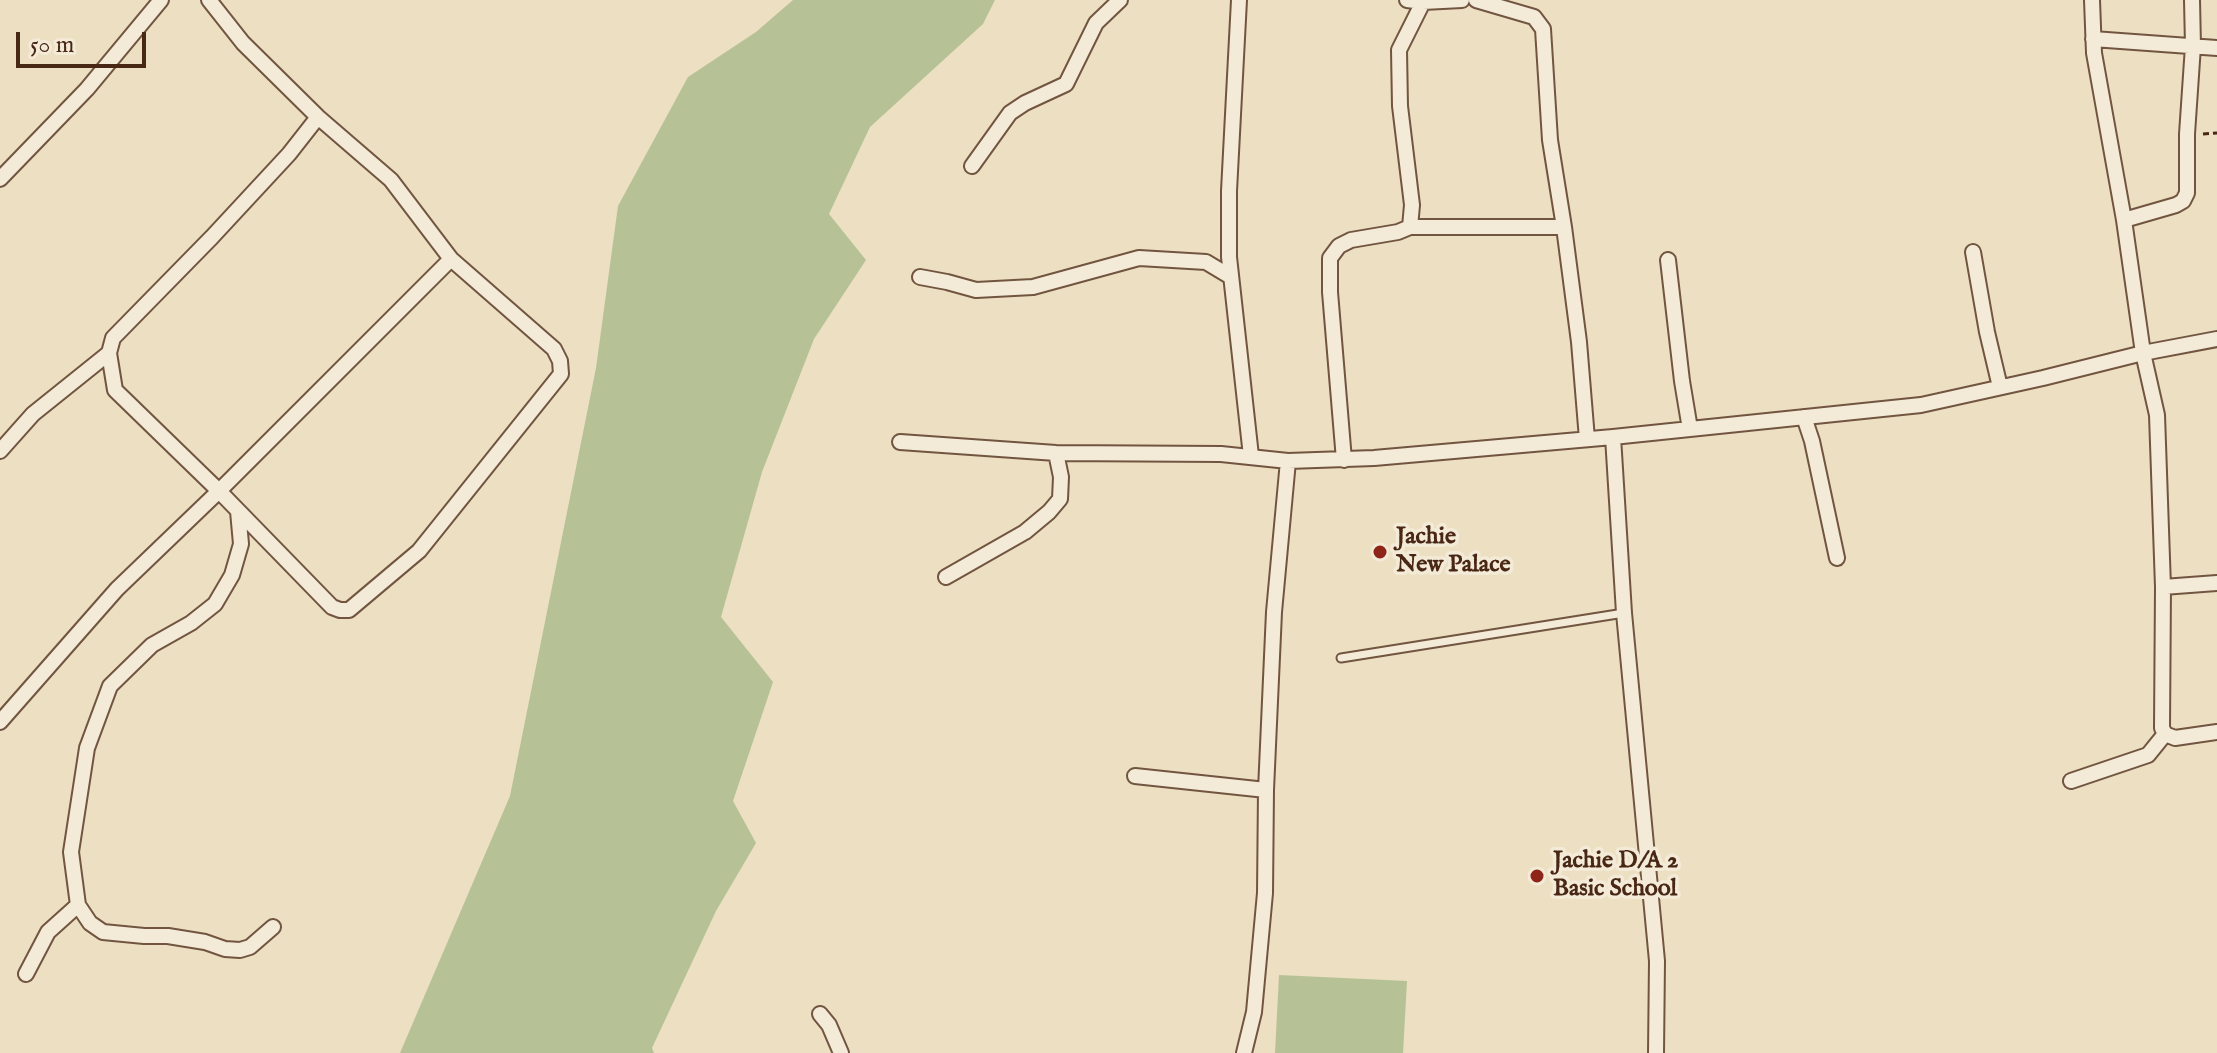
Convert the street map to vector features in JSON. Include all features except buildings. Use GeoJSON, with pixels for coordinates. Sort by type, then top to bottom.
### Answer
{"type":"FeatureCollection","features":[{"type":"Feature","properties":{"kind":"street"},"geometry":{"type":"LineString","coordinates":[[0,179],[87,89],[161,0]]}},
{"type":"Feature","properties":{"kind":"street"},"geometry":{"type":"LineString","coordinates":[[209,0],[243,43],[318,117],[391,180],[451,259],[554,349],[560,361],[561,374],[419,551],[349,610],[332,607],[115,390],[109,353],[113,338],[289,154],[318,117]]}},
{"type":"Feature","properties":{"kind":"street"},"geometry":{"type":"LineString","coordinates":[[972,166],[1010,113],[1066,84],[1096,23],[1120,0]]}},
{"type":"Feature","properties":{"kind":"street"},"geometry":{"type":"LineString","coordinates":[[1239,0],[1229,191],[1231,277],[1251,456]]}},
{"type":"Feature","properties":{"kind":"street"},"geometry":{"type":"LineString","coordinates":[[1407,0],[1462,0]]}},
{"type":"Feature","properties":{"kind":"street"},"geometry":{"type":"LineString","coordinates":[[1476,0],[1534,17],[1543,29],[1550,140],[1579,342],[1587,439]]}},
{"type":"Feature","properties":{"kind":"street"},"geometry":{"type":"LineString","coordinates":[[2092,0],[2093,39],[2143,353],[2157,415],[2163,587],[2162,728],[2165,734],[2175,738],[2217,732]]}},
{"type":"Feature","properties":{"kind":"street"},"geometry":{"type":"LineString","coordinates":[[2124,220],[2176,205],[2183,201],[2187,193],[2192,0]]}},
{"type":"Feature","properties":{"kind":"street"},"geometry":{"type":"LineString","coordinates":[[1410,227],[1412,205],[1400,106],[1399,50],[1423,2]]}},
{"type":"Feature","properties":{"kind":"street"},"geometry":{"type":"LineString","coordinates":[[2093,39],[2217,48]]}},
{"type":"Feature","properties":{"kind":"street"},"geometry":{"type":"LineString","coordinates":[[1344,460],[1330,292],[1330,258],[1339,246],[1351,240],[1410,227],[1564,227]]}},
{"type":"Feature","properties":{"kind":"street"},"geometry":{"type":"LineString","coordinates":[[1973,252],[2000,387]]}},
{"type":"Feature","properties":{"kind":"street"},"geometry":{"type":"LineString","coordinates":[[920,277],[976,290],[1033,287],[1139,258],[1206,262],[1231,277]]}},
{"type":"Feature","properties":{"kind":"street"},"geometry":{"type":"LineString","coordinates":[[0,722],[117,589],[451,259]]}},
{"type":"Feature","properties":{"kind":"street"},"geometry":{"type":"LineString","coordinates":[[1668,260],[1690,429]]}},
{"type":"Feature","properties":{"kind":"street"},"geometry":{"type":"LineString","coordinates":[[900,442],[1056,453],[1344,460],[1613,437],[1921,405],[2143,353],[2217,339]]}},
{"type":"Feature","properties":{"kind":"street"},"geometry":{"type":"LineString","coordinates":[[0,451],[33,414],[109,353]]}},
{"type":"Feature","properties":{"kind":"street"},"geometry":{"type":"LineString","coordinates":[[1804,417],[1837,558]]}},
{"type":"Feature","properties":{"kind":"street"},"geometry":{"type":"LineString","coordinates":[[1613,437],[1624,613],[1657,961],[1656,1053]]}},
{"type":"Feature","properties":{"kind":"street"},"geometry":{"type":"LineString","coordinates":[[946,577],[1025,532],[1049,512],[1060,499],[1061,477],[1056,453]]}},
{"type":"Feature","properties":{"kind":"street"},"geometry":{"type":"LineString","coordinates":[[1244,1053],[1254,1012],[1265,893],[1274,612],[1288,461]]}},
{"type":"Feature","properties":{"kind":"street"},"geometry":{"type":"LineString","coordinates":[[238,511],[241,544],[232,575],[215,604],[191,623],[152,645],[110,686],[87,748],[71,852],[78,905],[90,923],[103,932],[168,936],[240,950],[250,947],[273,927]]}},
{"type":"Feature","properties":{"kind":"street"},"geometry":{"type":"LineString","coordinates":[[2163,587],[2217,583]]}},
{"type":"Feature","properties":{"kind":"street"},"geometry":{"type":"LineString","coordinates":[[2071,781],[2148,755],[2165,734]]}},
{"type":"Feature","properties":{"kind":"street"},"geometry":{"type":"LineString","coordinates":[[1135,776],[1266,790]]}},
{"type":"Feature","properties":{"kind":"street"},"geometry":{"type":"LineString","coordinates":[[26,974],[48,932],[78,905]]}},
{"type":"Feature","properties":{"kind":"street"},"geometry":{"type":"LineString","coordinates":[[820,1014],[829,1025],[841,1053]]}},
{"type":"Feature","properties":{"kind":"lane"},"geometry":{"type":"LineString","coordinates":[[1341,658],[1624,613]]}},
{"type":"Feature","properties":{"kind":"green space"},"geometry":{"type":"Polygon","coordinates":[[[793,0],[995,0],[983,24],[870,127],[829,214],[866,260],[814,339],[762,472],[721,617],[773,682],[733,801],[756,843],[716,911],[652,1048],[654,1053],[400,1053],[510,796],[596,368],[618,206],[688,77],[756,32],[793,0]]]}},
{"type":"Feature","properties":{"kind":"green space"},"geometry":{"type":"Polygon","coordinates":[[[1279,975],[1407,981],[1403,1053],[1275,1053],[1279,975]]]}},
{"type":"Feature","properties":{"kind":"place","name":"Jachie New Palace"},"geometry":{"type":"Point","coordinates":[1380,552]}},
{"type":"Feature","properties":{"kind":"place","name":"Jachie D/A 2 Basic School"},"geometry":{"type":"Point","coordinates":[1537,876]}}]}
